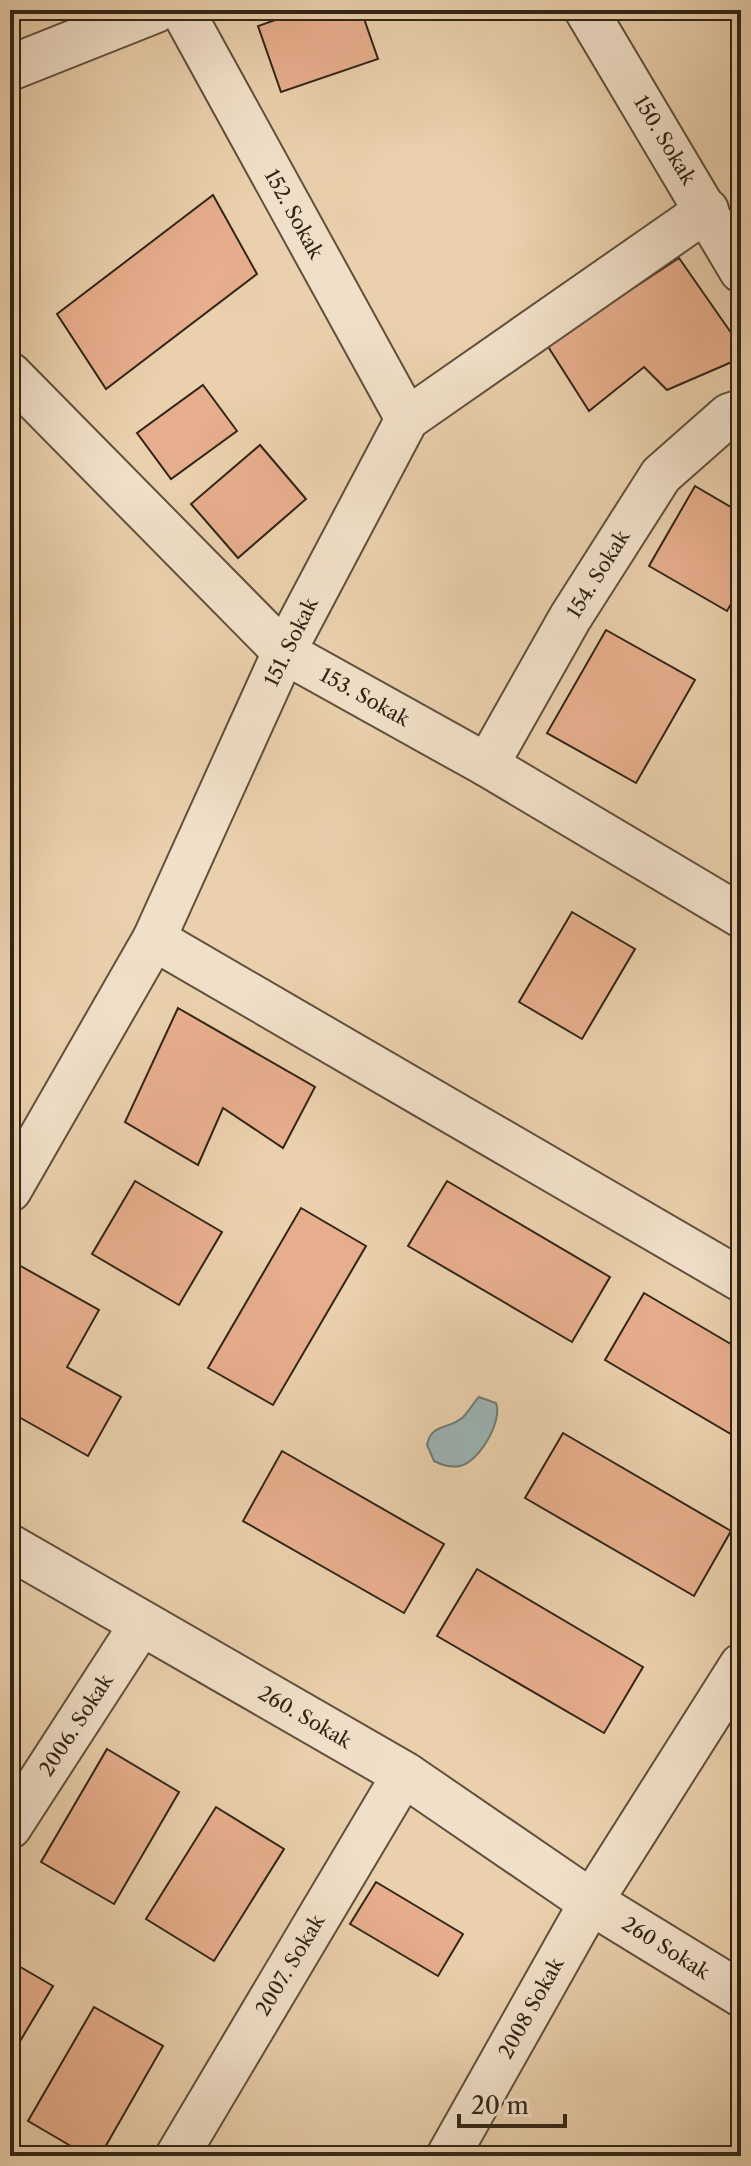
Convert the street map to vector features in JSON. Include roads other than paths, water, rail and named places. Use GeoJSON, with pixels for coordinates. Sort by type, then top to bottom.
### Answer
{"type":"FeatureCollection","features":[{"type":"Feature","properties":{"kind":"street"},"geometry":{"type":"LineString","coordinates":[[13,59],[156,10]]}},
{"type":"Feature","properties":{"kind":"street","name":"152. Sokak"},"geometry":{"type":"LineString","coordinates":[[182,10],[407,419]]}},
{"type":"Feature","properties":{"kind":"street","name":"150. Sokak"},"geometry":{"type":"LineString","coordinates":[[586,10],[741,271]]}},
{"type":"Feature","properties":{"kind":"street","name":"151. Sokak"},"geometry":{"type":"LineString","coordinates":[[10,1190],[154,939],[284,652],[407,419],[707,210]]}},
{"type":"Feature","properties":{"kind":"street","name":"153. Sokak"},"geometry":{"type":"LineString","coordinates":[[11,381],[284,652],[487,765],[741,916]]}},
{"type":"Feature","properties":{"kind":"street","name":"154. Sokak"},"geometry":{"type":"LineString","coordinates":[[487,765],[570,618],[661,475],[729,415],[741,411]]}},
{"type":"Feature","properties":{"kind":"street"},"geometry":{"type":"LineString","coordinates":[[154,939],[741,1280]]}},
{"type":"Feature","properties":{"kind":"street","name":"260. Sokak"},"geometry":{"type":"LineString","coordinates":[[10,1547],[404,1774],[591,1902]]}},
{"type":"Feature","properties":{"kind":"street","name":"2006. Sokak"},"geometry":{"type":"LineString","coordinates":[[10,1827],[142,1623]]}},
{"type":"Feature","properties":{"kind":"street","name":"2008 Sokak"},"geometry":{"type":"LineString","coordinates":[[448,2156],[591,1902],[741,1665]]}},
{"type":"Feature","properties":{"kind":"street","name":"2007. Sokak"},"geometry":{"type":"LineString","coordinates":[[177,2156],[404,1774]]}},
{"type":"Feature","properties":{"kind":"street","name":"260 Sokak"},"geometry":{"type":"LineString","coordinates":[[591,1902],[741,1994]]}},
{"type":"Feature","properties":{"kind":"water"},"geometry":{"type":"Polygon","coordinates":[[[479,1397],[496,1403],[497,1411],[493,1430],[482,1449],[460,1466],[447,1466],[434,1461],[427,1445],[432,1433],[457,1422],[479,1397]]]}}]}
